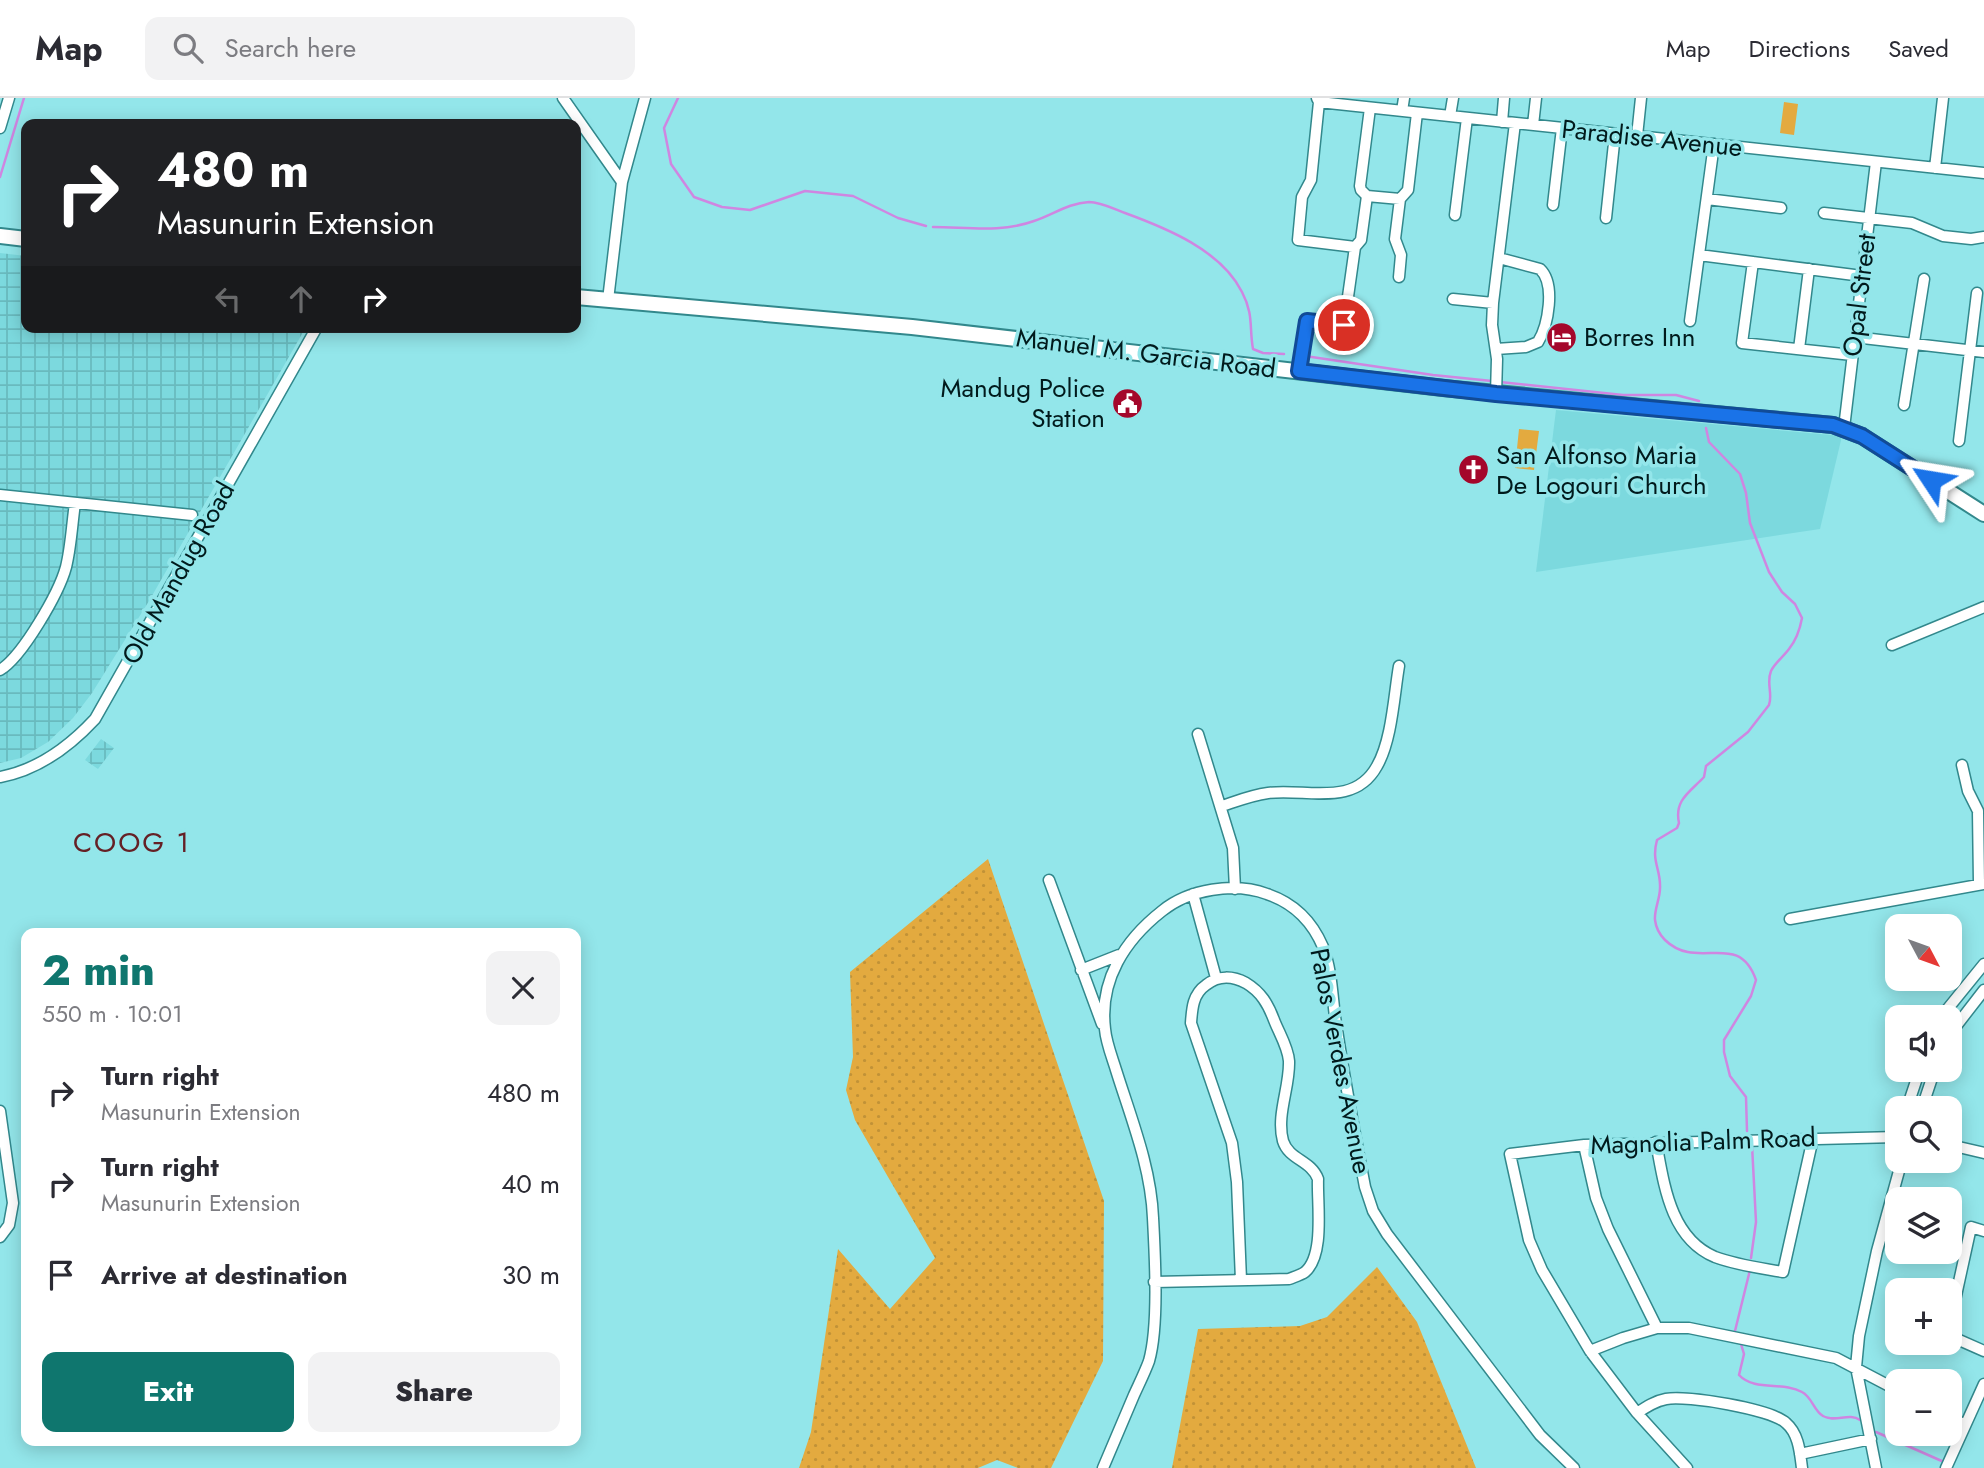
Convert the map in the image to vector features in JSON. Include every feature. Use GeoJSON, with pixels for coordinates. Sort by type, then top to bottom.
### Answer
{"type":"FeatureCollection","features":[{"type":"Feature","properties":{"kind":"main road"},"geometry":{"type":"LineString","coordinates":[[0,236],[21,238]]}},
{"type":"Feature","properties":{"kind":"main road","name":"Manuel M. Garcia Road"},"geometry":{"type":"LineString","coordinates":[[581,297],[912,327],[1496,394],[1844,428],[1862,436],[1984,514]]}},
{"type":"Feature","properties":{"kind":"street"},"geometry":{"type":"LineString","coordinates":[[0,128],[9,98]]}},
{"type":"Feature","properties":{"kind":"street"},"geometry":{"type":"LineString","coordinates":[[563,98],[578,119]]}},
{"type":"Feature","properties":{"kind":"street"},"geometry":{"type":"LineString","coordinates":[[608,300],[622,182],[645,98]]}},
{"type":"Feature","properties":{"kind":"street"},"geometry":{"type":"LineString","coordinates":[[1402,111],[1404,98]]}},
{"type":"Feature","properties":{"kind":"street"},"geometry":{"type":"LineString","coordinates":[[1451,116],[1453,98]]}},
{"type":"Feature","properties":{"kind":"street"},"geometry":{"type":"LineString","coordinates":[[1502,122],[1504,98]]}},
{"type":"Feature","properties":{"kind":"street"},"geometry":{"type":"LineString","coordinates":[[1533,125],[1535,98]]}},
{"type":"Feature","properties":{"kind":"street"},"geometry":{"type":"LineString","coordinates":[[1637,136],[1641,98]]}},
{"type":"Feature","properties":{"kind":"street"},"geometry":{"type":"LineString","coordinates":[[1936,168],[1943,98]]}},
{"type":"Feature","properties":{"kind":"street"},"geometry":{"type":"LineString","coordinates":[[1318,100],[1311,180],[1302,197],[1298,240],[1355,247]]}},
{"type":"Feature","properties":{"kind":"street","name":"Paradise Avenue"},"geometry":{"type":"LineString","coordinates":[[1318,100],[1354,102],[1370,108],[1984,173]]}},
{"type":"Feature","properties":{"kind":"street"},"geometry":{"type":"LineString","coordinates":[[1370,108],[1360,190],[1367,195],[1399,199]]}},
{"type":"Feature","properties":{"kind":"street"},"geometry":{"type":"LineString","coordinates":[[1399,277],[1401,255],[1395,239],[1399,199],[1408,190],[1417,113]]}},
{"type":"Feature","properties":{"kind":"street"},"geometry":{"type":"LineString","coordinates":[[1455,215],[1466,118]]}},
{"type":"Feature","properties":{"kind":"street"},"geometry":{"type":"LineString","coordinates":[[1496,394],[1493,303],[1516,123]]}},
{"type":"Feature","properties":{"kind":"street"},"geometry":{"type":"LineString","coordinates":[[581,124],[622,182]]}},
{"type":"Feature","properties":{"kind":"street"},"geometry":{"type":"LineString","coordinates":[[1553,205],[1562,128]]}},
{"type":"Feature","properties":{"kind":"street"},"geometry":{"type":"LineString","coordinates":[[1606,218],[1615,134]]}},
{"type":"Feature","properties":{"kind":"street"},"geometry":{"type":"LineString","coordinates":[[1690,321],[1714,144]]}},
{"type":"Feature","properties":{"kind":"street","name":"Opal Street"},"geometry":{"type":"LineString","coordinates":[[1844,428],[1876,162]]}},
{"type":"Feature","properties":{"kind":"street"},"geometry":{"type":"LineString","coordinates":[[1299,371],[1307,321],[1344,325],[1355,247],[1361,240],[1367,195]]}},
{"type":"Feature","properties":{"kind":"street"},"geometry":{"type":"LineString","coordinates":[[1707,199],[1782,208]]}},
{"type":"Feature","properties":{"kind":"street"},"geometry":{"type":"LineString","coordinates":[[1824,213],[1912,223],[1943,236],[1971,239],[1984,237]]}},
{"type":"Feature","properties":{"kind":"street"},"geometry":{"type":"LineString","coordinates":[[1699,255],[1861,276]]}},
{"type":"Feature","properties":{"kind":"street"},"geometry":{"type":"LineString","coordinates":[[1496,349],[1526,347],[1538,342],[1545,322],[1548,294],[1548,280],[1540,269],[1499,258]]}},
{"type":"Feature","properties":{"kind":"street"},"geometry":{"type":"LineString","coordinates":[[1753,262],[1742,343],[1852,355]]}},
{"type":"Feature","properties":{"kind":"street"},"geometry":{"type":"LineString","coordinates":[[1799,349],[1809,269]]}},
{"type":"Feature","properties":{"kind":"street"},"geometry":{"type":"LineString","coordinates":[[1904,405],[1924,279]]}},
{"type":"Feature","properties":{"kind":"street"},"geometry":{"type":"LineString","coordinates":[[1959,441],[1977,293]]}},
{"type":"Feature","properties":{"kind":"street"},"geometry":{"type":"LineString","coordinates":[[1453,299],[1493,303]]}},
{"type":"Feature","properties":{"kind":"street","name":"Old Mandug Road"},"geometry":{"type":"LineString","coordinates":[[0,777],[41,764],[60,751],[95,719],[314,333]]}},
{"type":"Feature","properties":{"kind":"street"},"geometry":{"type":"LineString","coordinates":[[1854,337],[1984,352]]}},
{"type":"Feature","properties":{"kind":"street"},"geometry":{"type":"LineString","coordinates":[[0,495],[192,515]]}},
{"type":"Feature","properties":{"kind":"street"},"geometry":{"type":"LineString","coordinates":[[0,670],[11,663],[23,648],[62,580],[75,503]]}},
{"type":"Feature","properties":{"kind":"street"},"geometry":{"type":"LineString","coordinates":[[1892,645],[1984,607]]}},
{"type":"Feature","properties":{"kind":"street"},"geometry":{"type":"LineString","coordinates":[[1222,806],[1271,793],[1343,793],[1370,777],[1378,765],[1385,743],[1399,666]]}},
{"type":"Feature","properties":{"kind":"street"},"geometry":{"type":"LineString","coordinates":[[1198,734],[1233,848],[1235,889]]}},
{"type":"Feature","properties":{"kind":"street"},"geometry":{"type":"LineString","coordinates":[[1790,919],[1981,883],[1978,811],[1968,791],[1962,765]]}},
{"type":"Feature","properties":{"kind":"street"},"geometry":{"type":"LineString","coordinates":[[1049,880],[1105,1030]]}},
{"type":"Feature","properties":{"kind":"street","name":"Palos Verdes Avenue"},"geometry":{"type":"LineString","coordinates":[[1103,1468],[1148,1363],[1152,1344],[1154,1282],[1152,1192],[1105,1030],[1104,1006],[1110,978],[1119,955],[1150,920],[1172,903],[1193,894],[1235,889],[1252,890],[1281,899],[1305,917],[1315,931],[1324,948],[1329,969],[1336,1028],[1365,1187],[1373,1211],[1387,1234],[1532,1425],[1574,1468]]}},
{"type":"Feature","properties":{"kind":"street"},"geometry":{"type":"LineString","coordinates":[[1193,894],[1216,978]]}},
{"type":"Feature","properties":{"kind":"street"},"geometry":{"type":"LineString","coordinates":[[1081,970],[1119,955]]}},
{"type":"Feature","properties":{"kind":"street"},"geometry":{"type":"LineString","coordinates":[[1951,1005],[1984,964]]}},
{"type":"Feature","properties":{"kind":"street"},"geometry":{"type":"LineString","coordinates":[[1154,1282],[1280,1280],[1304,1273],[1315,1256],[1318,1242],[1318,1179],[1315,1171],[1287,1151],[1284,1144],[1283,1112],[1289,1058],[1267,1003],[1257,990],[1233,977],[1216,978],[1196,994],[1192,1004],[1191,1023],[1232,1143],[1237,1182],[1241,1280]]}},
{"type":"Feature","properties":{"kind":"street"},"geometry":{"type":"LineString","coordinates":[[1962,1018],[1984,990]]}},
{"type":"Feature","properties":{"kind":"street"},"geometry":{"type":"LineString","coordinates":[[0,1111],[13,1203],[9,1225],[0,1237]]}},
{"type":"Feature","properties":{"kind":"street","name":"Magnolia Palm Road"},"geometry":{"type":"LineString","coordinates":[[1590,1351],[1535,1255],[1510,1154],[1584,1144],[1885,1137]]}},
{"type":"Feature","properties":{"kind":"street"},"geometry":{"type":"LineString","coordinates":[[1656,1142],[1665,1192],[1672,1211],[1692,1241],[1717,1258],[1783,1272],[1813,1138]]}},
{"type":"Feature","properties":{"kind":"street"},"geometry":{"type":"LineString","coordinates":[[1584,1144],[1596,1198],[1608,1229],[1657,1328]]}},
{"type":"Feature","properties":{"kind":"street"},"geometry":{"type":"LineString","coordinates":[[1962,1148],[1984,1153]]}},
{"type":"Feature","properties":{"kind":"street"},"geometry":{"type":"LineString","coordinates":[[1876,1468],[1856,1367],[1859,1336],[1897,1173]]}},
{"type":"Feature","properties":{"kind":"street"},"geometry":{"type":"LineString","coordinates":[[1960,1278],[1971,1227],[1984,1231]]}},
{"type":"Feature","properties":{"kind":"street"},"geometry":{"type":"LineString","coordinates":[[1687,1468],[1637,1413],[1590,1351],[1657,1328],[1689,1328],[1823,1354],[1856,1367],[1885,1383]]}},
{"type":"Feature","properties":{"kind":"street"},"geometry":{"type":"LineString","coordinates":[[1962,1341],[1984,1351]]}},
{"type":"Feature","properties":{"kind":"street"},"geometry":{"type":"LineString","coordinates":[[1946,1468],[1984,1384]]}},
{"type":"Feature","properties":{"kind":"street"},"geometry":{"type":"LineString","coordinates":[[1637,1413],[1654,1403],[1676,1398],[1764,1412],[1776,1416],[1793,1430],[1802,1468]]}},
{"type":"Feature","properties":{"kind":"street"},"geometry":{"type":"LineString","coordinates":[[1800,1454],[1871,1439]]}},
{"type":"Feature","properties":{"kind":"shaded area"},"geometry":{"type":"Polygon","coordinates":[[[1784,102],[1798,104],[1794,135],[1780,133],[1784,102]]]}},
{"type":"Feature","properties":{"kind":"shaded area"},"geometry":{"type":"Polygon","coordinates":[[[0,253],[21,255],[21,333],[303,333],[149,601],[92,693],[73,718],[48,742],[21,758],[0,763],[0,253]]]}},
{"type":"Feature","properties":{"kind":"shaded area"},"geometry":{"type":"Polygon","coordinates":[[[1556,410],[1842,436],[1820,529],[1536,572],[1556,410]]]}},
{"type":"Feature","properties":{"kind":"shaded area"},"geometry":{"type":"Polygon","coordinates":[[[1519,429],[1539,431],[1534,470],[1515,468],[1519,429]]]}},
{"type":"Feature","properties":{"kind":"shaded area"},"geometry":{"type":"Polygon","coordinates":[[[101,739],[114,748],[98,769],[85,760],[101,739]]]}},
{"type":"Feature","properties":{"kind":"shaded area"},"geometry":{"type":"Polygon","coordinates":[[[988,859],[1104,1201],[1103,1361],[1051,1468],[1018,1468],[997,1460],[978,1468],[799,1468],[811,1432],[838,1249],[890,1309],[935,1258],[855,1120],[846,1090],[853,1057],[850,972],[988,859]]]}},
{"type":"Feature","properties":{"kind":"shaded area"},"geometry":{"type":"Polygon","coordinates":[[[1377,1267],[1417,1322],[1476,1468],[1172,1468],[1198,1329],[1300,1326],[1327,1317],[1377,1267]]]}},
{"type":"Feature","properties":{"kind":"waterway"},"geometry":{"type":"LineString","coordinates":[[0,177],[24,98]]}},
{"type":"Feature","properties":{"kind":"waterway"},"geometry":{"type":"LineString","coordinates":[[678,98],[664,128],[671,164],[694,197],[722,207],[750,210],[805,191],[853,196],[898,218],[926,226]]}},
{"type":"Feature","properties":{"kind":"waterway"},"geometry":{"type":"LineString","coordinates":[[933,227],[1009,227],[1022,225],[1081,203],[1094,202],[1107,206],[1191,242],[1221,264],[1233,277],[1246,300],[1253,349],[1263,353],[1284,354]]}},
{"type":"Feature","properties":{"kind":"waterway"},"geometry":{"type":"LineString","coordinates":[[1305,356],[1492,381]]}},
{"type":"Feature","properties":{"kind":"waterway"},"geometry":{"type":"LineString","coordinates":[[1500,382],[1623,395],[1676,395],[1699,401]]}},
{"type":"Feature","properties":{"kind":"waterway"},"geometry":{"type":"LineString","coordinates":[[1706,428],[1709,442],[1740,474],[1750,523],[1769,572],[1782,592],[1795,604],[1802,618],[1794,641],[1771,671],[1769,705],[1748,732],[1706,766],[1704,777],[1681,802],[1677,828],[1657,840],[1655,848],[1660,888],[1655,920],[1661,935],[1678,949],[1691,953],[1728,953],[1739,957],[1748,965],[1756,980],[1751,996],[1724,1040],[1730,1076],[1746,1097],[1747,1131]]}},
{"type":"Feature","properties":{"kind":"waterway"},"geometry":{"type":"LineString","coordinates":[[1751,1258],[1756,1222],[1752,1145]]}},
{"type":"Feature","properties":{"kind":"waterway"},"geometry":{"type":"LineString","coordinates":[[1735,1331],[1750,1270]]}},
{"type":"Feature","properties":{"kind":"waterway"},"geometry":{"type":"LineString","coordinates":[[1741,1344],[1744,1354],[1739,1375],[1746,1380],[1802,1392],[1820,1414],[1828,1418],[1851,1417],[1860,1420]]}},
{"type":"Feature","properties":{"kind":"waterway"},"geometry":{"type":"LineString","coordinates":[[1876,1432],[1944,1462]]}},
{"type":"Feature","properties":{"kind":"place","name":"Borres Inn"},"geometry":{"type":"Point","coordinates":[1561,337]}},
{"type":"Feature","properties":{"kind":"place","name":"Mandug Police Station"},"geometry":{"type":"Point","coordinates":[1128,403]}},
{"type":"Feature","properties":{"kind":"place","name":"San Alfonso Maria De Logouri Church"},"geometry":{"type":"Point","coordinates":[1473,470]}},
{"type":"Feature","properties":{"kind":"district","name":"COOG 1"},"geometry":{"type":"Point","coordinates":[132,842]}},
{"type":"Feature","properties":{"kind":"route"},"geometry":{"type":"LineString","coordinates":[[1344,325],[1307,321],[1299,371],[1496,394],[1833,425],[1862,436],[1931,480]]}}]}
